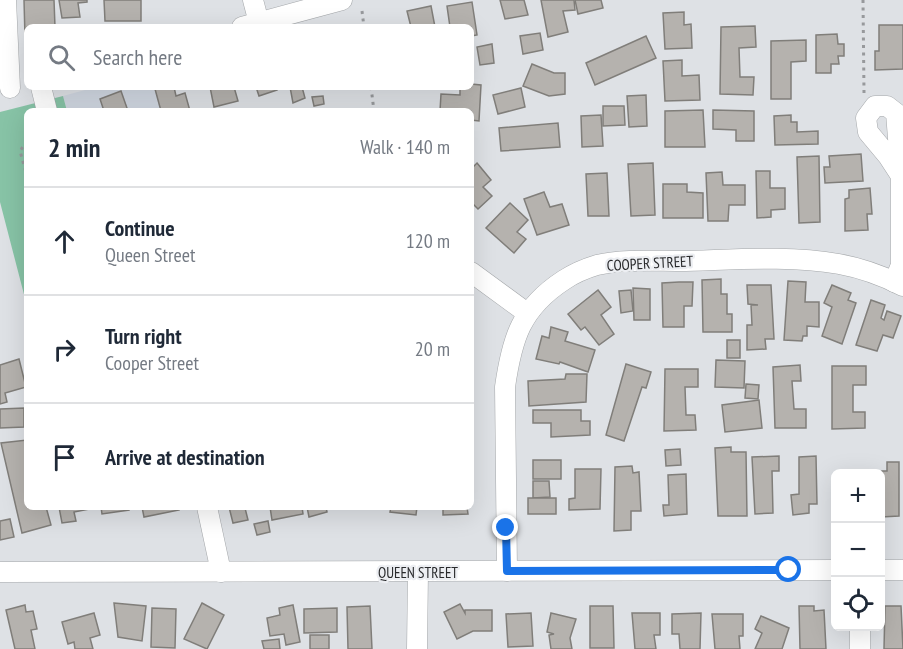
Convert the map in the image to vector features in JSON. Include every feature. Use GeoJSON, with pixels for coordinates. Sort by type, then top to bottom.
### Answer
{"type":"FeatureCollection","features":[{"type":"Feature","properties":{"kind":"street"},"geometry":{"type":"LineString","coordinates":[[6,0],[12,87]]}},
{"type":"Feature","properties":{"kind":"street"},"geometry":{"type":"LineString","coordinates":[[251,24],[253,0]]}},
{"type":"Feature","properties":{"kind":"street"},"geometry":{"type":"LineString","coordinates":[[255,24],[342,0]]}},
{"type":"Feature","properties":{"kind":"street"},"geometry":{"type":"LineString","coordinates":[[42,90],[46,108]]}},
{"type":"Feature","properties":{"kind":"street"},"geometry":{"type":"LineString","coordinates":[[899,284],[901,176]]}},
{"type":"Feature","properties":{"kind":"street","name":"COOPER STREET"},"geometry":{"type":"LineString","coordinates":[[507,571],[505,387],[516,332],[527,313],[543,296],[566,278],[597,265],[628,262],[795,259],[840,264],[875,273],[899,284]]}},
{"type":"Feature","properties":{"kind":"street"},"geometry":{"type":"LineString","coordinates":[[474,274],[527,313]]}},
{"type":"Feature","properties":{"kind":"street"},"geometry":{"type":"LineString","coordinates":[[208,510],[221,572]]}},
{"type":"Feature","properties":{"kind":"street","name":"QUEEN STREET"},"geometry":{"type":"LineString","coordinates":[[0,572],[831,570]]}},
{"type":"Feature","properties":{"kind":"street"},"geometry":{"type":"LineString","coordinates":[[885,570],[903,570]]}},
{"type":"Feature","properties":{"kind":"street"},"geometry":{"type":"LineString","coordinates":[[417,649],[418,572]]}},
{"type":"Feature","properties":{"kind":"street"},"geometry":{"type":"LineString","coordinates":[[860,631],[860,649]]}},
{"type":"Feature","properties":{"kind":"path"},"geometry":{"type":"LineString","coordinates":[[863,0],[864,100]]}},
{"type":"Feature","properties":{"kind":"path"},"geometry":{"type":"LineString","coordinates":[[362,11],[364,24]]}},
{"type":"Feature","properties":{"kind":"path"},"geometry":{"type":"LineString","coordinates":[[371,90],[374,108]]}},
{"type":"Feature","properties":{"kind":"path"},"geometry":{"type":"LineString","coordinates":[[24,145],[20,151],[24,165]]}},
{"type":"Feature","properties":{"kind":"shaded area"},"geometry":{"type":"Polygon","coordinates":[[[85,90],[158,90],[162,108],[66,108],[63,96],[85,90]]]}},
{"type":"Feature","properties":{"kind":"green space"},"geometry":{"type":"Polygon","coordinates":[[[63,96],[66,108],[24,108],[24,294],[0,202],[0,112],[63,96]]]}},
{"type":"Feature","properties":{"kind":"building"},"geometry":{"type":"Polygon","coordinates":[[[24,0],[54,0],[55,24],[25,24],[24,0]]]}},
{"type":"Feature","properties":{"kind":"building"},"geometry":{"type":"Polygon","coordinates":[[[59,0],[87,0],[87,2],[78,3],[80,17],[62,18],[59,0]]]}},
{"type":"Feature","properties":{"kind":"building"},"geometry":{"type":"Polygon","coordinates":[[[104,0],[141,0],[141,21],[105,21],[104,0]]]}},
{"type":"Feature","properties":{"kind":"building"},"geometry":{"type":"Polygon","coordinates":[[[500,0],[524,0],[528,15],[505,19],[500,0]]]}},
{"type":"Feature","properties":{"kind":"building"},"geometry":{"type":"Polygon","coordinates":[[[541,0],[574,0],[575,10],[563,11],[568,32],[548,37],[541,0]]]}},
{"type":"Feature","properties":{"kind":"building"},"geometry":{"type":"Polygon","coordinates":[[[575,0],[601,0],[603,8],[578,14],[575,0]]]}},
{"type":"Feature","properties":{"kind":"building"},"geometry":{"type":"Polygon","coordinates":[[[472,2],[477,35],[474,36],[474,24],[450,24],[447,6],[472,2]]]}},
{"type":"Feature","properties":{"kind":"building"},"geometry":{"type":"Polygon","coordinates":[[[431,6],[434,24],[410,24],[407,11],[431,6]]]}},
{"type":"Feature","properties":{"kind":"building"},"geometry":{"type":"Polygon","coordinates":[[[684,12],[684,25],[691,24],[692,48],[665,49],[663,13],[684,12]]]}},
{"type":"Feature","properties":{"kind":"building"},"geometry":{"type":"Polygon","coordinates":[[[879,25],[903,25],[903,69],[875,70],[875,51],[879,51],[879,25]]]}},
{"type":"Feature","properties":{"kind":"building"},"geometry":{"type":"Polygon","coordinates":[[[755,26],[756,47],[739,48],[740,77],[754,77],[753,95],[720,94],[721,27],[755,26]]]}},
{"type":"Feature","properties":{"kind":"building"},"geometry":{"type":"Polygon","coordinates":[[[540,33],[543,50],[523,54],[520,36],[540,33]]]}},
{"type":"Feature","properties":{"kind":"building"},"geometry":{"type":"Polygon","coordinates":[[[837,34],[838,44],[844,44],[844,56],[838,56],[839,64],[831,64],[831,73],[816,73],[816,35],[837,34]]]}},
{"type":"Feature","properties":{"kind":"building"},"geometry":{"type":"Polygon","coordinates":[[[646,36],[656,58],[595,85],[586,63],[646,36]]]}},
{"type":"Feature","properties":{"kind":"building"},"geometry":{"type":"Polygon","coordinates":[[[806,40],[806,61],[791,62],[791,99],[771,99],[771,41],[806,40]]]}},
{"type":"Feature","properties":{"kind":"building"},"geometry":{"type":"Polygon","coordinates":[[[492,44],[494,63],[480,65],[477,47],[492,44]]]}},
{"type":"Feature","properties":{"kind":"building"},"geometry":{"type":"Polygon","coordinates":[[[682,60],[682,76],[699,75],[700,100],[665,101],[663,61],[682,60]]]}},
{"type":"Feature","properties":{"kind":"building"},"geometry":{"type":"Polygon","coordinates":[[[532,64],[554,73],[565,73],[565,94],[549,96],[523,86],[532,64]]]}},
{"type":"Feature","properties":{"kind":"building"},"geometry":{"type":"Polygon","coordinates":[[[474,84],[481,85],[479,121],[474,120],[474,108],[440,108],[441,94],[460,95],[460,90],[474,90],[474,84]]]}},
{"type":"Feature","properties":{"kind":"building"},"geometry":{"type":"Polygon","coordinates":[[[521,88],[525,107],[498,114],[493,95],[521,88]]]}},
{"type":"Feature","properties":{"kind":"building"},"geometry":{"type":"Polygon","coordinates":[[[155,90],[175,90],[176,96],[185,93],[189,108],[160,108],[155,90]]]}},
{"type":"Feature","properties":{"kind":"building"},"geometry":{"type":"Polygon","coordinates":[[[211,90],[235,90],[238,101],[214,107],[211,90]]]}},
{"type":"Feature","properties":{"kind":"building"},"geometry":{"type":"Polygon","coordinates":[[[257,90],[277,90],[259,96],[257,90]]]}},
{"type":"Feature","properties":{"kind":"building"},"geometry":{"type":"Polygon","coordinates":[[[291,90],[303,90],[305,98],[293,103],[291,90]]]}},
{"type":"Feature","properties":{"kind":"building"},"geometry":{"type":"Polygon","coordinates":[[[121,91],[127,108],[103,108],[100,99],[121,91]]]}},
{"type":"Feature","properties":{"kind":"building"},"geometry":{"type":"Polygon","coordinates":[[[646,95],[647,126],[629,127],[627,96],[646,95]]]}},
{"type":"Feature","properties":{"kind":"building"},"geometry":{"type":"Polygon","coordinates":[[[323,96],[324,104],[314,106],[312,97],[323,96]]]}},
{"type":"Feature","properties":{"kind":"building"},"geometry":{"type":"Polygon","coordinates":[[[603,106],[624,106],[625,125],[603,126],[603,106]]]}},
{"type":"Feature","properties":{"kind":"building"},"geometry":{"type":"Polygon","coordinates":[[[703,110],[705,147],[665,147],[665,111],[703,110]]]}},
{"type":"Feature","properties":{"kind":"building"},"geometry":{"type":"Polygon","coordinates":[[[713,110],[754,111],[754,141],[736,141],[736,130],[713,129],[713,110]]]}},
{"type":"Feature","properties":{"kind":"building"},"geometry":{"type":"Polygon","coordinates":[[[601,115],[603,146],[582,147],[581,116],[601,115]]]}},
{"type":"Feature","properties":{"kind":"building"},"geometry":{"type":"Polygon","coordinates":[[[791,115],[791,122],[797,122],[797,132],[818,131],[818,144],[775,145],[774,116],[791,115]]]}},
{"type":"Feature","properties":{"kind":"building"},"geometry":{"type":"Polygon","coordinates":[[[558,123],[560,147],[501,151],[499,128],[558,123]]]}},
{"type":"Feature","properties":{"kind":"building"},"geometry":{"type":"Polygon","coordinates":[[[861,154],[863,181],[825,183],[824,167],[830,167],[829,156],[861,154]]]}},
{"type":"Feature","properties":{"kind":"building"},"geometry":{"type":"Polygon","coordinates":[[[819,156],[820,222],[799,223],[797,157],[819,156]]]}},
{"type":"Feature","properties":{"kind":"building"},"geometry":{"type":"Polygon","coordinates":[[[477,163],[491,180],[483,187],[492,196],[478,209],[474,205],[474,166],[477,163]]]}},
{"type":"Feature","properties":{"kind":"building"},"geometry":{"type":"Polygon","coordinates":[[[653,163],[655,215],[631,216],[628,164],[653,163]]]}},
{"type":"Feature","properties":{"kind":"building"},"geometry":{"type":"Polygon","coordinates":[[[756,171],[770,171],[770,188],[785,188],[785,209],[771,210],[771,217],[757,218],[756,171]]]}},
{"type":"Feature","properties":{"kind":"building"},"geometry":{"type":"Polygon","coordinates":[[[722,172],[723,185],[745,185],[745,205],[729,205],[728,221],[708,221],[706,173],[722,172]]]}},
{"type":"Feature","properties":{"kind":"building"},"geometry":{"type":"Polygon","coordinates":[[[607,173],[609,216],[588,216],[586,174],[607,173]]]}},
{"type":"Feature","properties":{"kind":"building"},"geometry":{"type":"Polygon","coordinates":[[[663,184],[687,184],[687,192],[703,193],[703,218],[663,218],[663,184]]]}},
{"type":"Feature","properties":{"kind":"building"},"geometry":{"type":"Polygon","coordinates":[[[870,188],[872,214],[867,214],[868,230],[845,231],[845,199],[849,198],[849,190],[870,188]]]}},
{"type":"Feature","properties":{"kind":"building"},"geometry":{"type":"Polygon","coordinates":[[[544,192],[550,207],[562,204],[569,225],[537,235],[524,199],[544,192]]]}},
{"type":"Feature","properties":{"kind":"building"},"geometry":{"type":"Polygon","coordinates":[[[510,203],[528,220],[517,232],[526,239],[514,253],[486,228],[510,203]]]}},
{"type":"Feature","properties":{"kind":"building"},"geometry":{"type":"Polygon","coordinates":[[[721,279],[721,294],[727,294],[727,314],[732,314],[732,332],[703,332],[702,280],[721,279]]]}},
{"type":"Feature","properties":{"kind":"building"},"geometry":{"type":"Polygon","coordinates":[[[788,281],[806,282],[805,302],[819,302],[819,327],[807,326],[807,336],[803,336],[802,341],[784,340],[788,281]]]}},
{"type":"Feature","properties":{"kind":"building"},"geometry":{"type":"Polygon","coordinates":[[[693,282],[692,306],[684,306],[684,327],[663,327],[662,283],[693,282]]]}},
{"type":"Feature","properties":{"kind":"building"},"geometry":{"type":"Polygon","coordinates":[[[747,285],[771,285],[774,339],[765,339],[766,349],[747,350],[747,325],[752,325],[751,305],[758,305],[748,304],[747,285]]]}},
{"type":"Feature","properties":{"kind":"building"},"geometry":{"type":"Polygon","coordinates":[[[832,285],[851,293],[848,300],[856,303],[842,344],[822,336],[832,307],[824,303],[832,285]]]}},
{"type":"Feature","properties":{"kind":"building"},"geometry":{"type":"Polygon","coordinates":[[[633,288],[650,289],[650,320],[634,320],[633,288]]]}},
{"type":"Feature","properties":{"kind":"building"},"geometry":{"type":"Polygon","coordinates":[[[598,290],[611,307],[601,315],[614,334],[599,345],[585,327],[581,330],[568,314],[598,290]]]}},
{"type":"Feature","properties":{"kind":"building"},"geometry":{"type":"Polygon","coordinates":[[[631,290],[633,311],[621,313],[619,291],[631,290]]]}},
{"type":"Feature","properties":{"kind":"building"},"geometry":{"type":"Polygon","coordinates":[[[871,300],[885,305],[881,318],[884,320],[887,311],[901,316],[893,338],[883,335],[877,351],[856,345],[871,300]]]}},
{"type":"Feature","properties":{"kind":"building"},"geometry":{"type":"Polygon","coordinates":[[[551,327],[568,332],[565,341],[595,350],[588,372],[560,362],[559,364],[536,359],[542,336],[549,338],[551,327]]]}},
{"type":"Feature","properties":{"kind":"building"},"geometry":{"type":"Polygon","coordinates":[[[727,340],[740,340],[740,358],[727,358],[727,340]]]}},
{"type":"Feature","properties":{"kind":"building"},"geometry":{"type":"Polygon","coordinates":[[[19,359],[24,388],[5,393],[7,402],[0,404],[0,365],[19,359]]]}},
{"type":"Feature","properties":{"kind":"building"},"geometry":{"type":"Polygon","coordinates":[[[716,360],[745,361],[744,388],[715,387],[716,360]]]}},
{"type":"Feature","properties":{"kind":"building"},"geometry":{"type":"Polygon","coordinates":[[[626,364],[651,372],[646,388],[642,387],[624,441],[606,435],[626,364]]]}},
{"type":"Feature","properties":{"kind":"building"},"geometry":{"type":"Polygon","coordinates":[[[800,365],[801,381],[792,381],[794,409],[806,409],[806,428],[775,428],[773,367],[800,365]]]}},
{"type":"Feature","properties":{"kind":"building"},"geometry":{"type":"Polygon","coordinates":[[[832,366],[866,366],[866,385],[853,385],[853,412],[865,412],[865,428],[832,429],[832,366]]]}},
{"type":"Feature","properties":{"kind":"building"},"geometry":{"type":"Polygon","coordinates":[[[665,369],[698,369],[698,387],[685,387],[686,415],[695,415],[696,430],[664,431],[665,369]]]}},
{"type":"Feature","properties":{"kind":"building"},"geometry":{"type":"Polygon","coordinates":[[[566,374],[587,374],[586,402],[529,406],[528,381],[565,379],[566,374]]]}},
{"type":"Feature","properties":{"kind":"building"},"geometry":{"type":"Polygon","coordinates":[[[746,384],[759,385],[758,399],[745,398],[746,384]]]}},
{"type":"Feature","properties":{"kind":"building"},"geometry":{"type":"Polygon","coordinates":[[[759,400],[762,428],[725,432],[722,405],[759,400]]]}},
{"type":"Feature","properties":{"kind":"building"},"geometry":{"type":"Polygon","coordinates":[[[24,408],[24,427],[0,428],[0,409],[24,408]]]}},
{"type":"Feature","properties":{"kind":"building"},"geometry":{"type":"Polygon","coordinates":[[[533,410],[581,410],[581,421],[590,421],[590,435],[551,437],[551,423],[533,423],[533,410]]]}},
{"type":"Feature","properties":{"kind":"building"},"geometry":{"type":"Polygon","coordinates":[[[24,440],[24,510],[47,510],[51,525],[22,533],[1,443],[24,440]]]}},
{"type":"Feature","properties":{"kind":"building"},"geometry":{"type":"Polygon","coordinates":[[[731,447],[731,452],[746,452],[747,516],[718,516],[715,448],[731,447]]]}},
{"type":"Feature","properties":{"kind":"building"},"geometry":{"type":"Polygon","coordinates":[[[680,449],[681,465],[666,466],[665,450],[680,449]]]}},
{"type":"Feature","properties":{"kind":"building"},"geometry":{"type":"Polygon","coordinates":[[[779,456],[779,471],[772,471],[773,513],[755,514],[752,457],[779,456]]]}},
{"type":"Feature","properties":{"kind":"building"},"geometry":{"type":"Polygon","coordinates":[[[816,456],[817,504],[809,504],[809,513],[793,515],[791,495],[799,494],[799,457],[816,456]]]}},
{"type":"Feature","properties":{"kind":"building"},"geometry":{"type":"Polygon","coordinates":[[[533,460],[561,460],[561,479],[533,479],[533,460]]]}},
{"type":"Feature","properties":{"kind":"building"},"geometry":{"type":"Polygon","coordinates":[[[887,462],[899,462],[899,516],[885,517],[885,471],[887,471],[887,462]]]}},
{"type":"Feature","properties":{"kind":"building"},"geometry":{"type":"Polygon","coordinates":[[[632,466],[633,473],[639,472],[641,511],[631,511],[631,530],[614,531],[615,467],[632,466]]]}},
{"type":"Feature","properties":{"kind":"building"},"geometry":{"type":"Polygon","coordinates":[[[575,469],[601,469],[600,509],[569,510],[569,499],[575,498],[575,469]]]}},
{"type":"Feature","properties":{"kind":"building"},"geometry":{"type":"Polygon","coordinates":[[[686,474],[687,514],[664,516],[663,505],[669,505],[668,475],[686,474]]]}},
{"type":"Feature","properties":{"kind":"building"},"geometry":{"type":"Polygon","coordinates":[[[533,481],[549,481],[550,497],[533,498],[533,481]]]}},
{"type":"Feature","properties":{"kind":"building"},"geometry":{"type":"Polygon","coordinates":[[[528,498],[556,498],[556,514],[528,514],[528,498]]]}},
{"type":"Feature","properties":{"kind":"building"},"geometry":{"type":"Polygon","coordinates":[[[60,510],[85,510],[74,512],[76,521],[62,523],[60,510]]]}},
{"type":"Feature","properties":{"kind":"building"},"geometry":{"type":"Polygon","coordinates":[[[101,510],[129,510],[102,514],[101,510]]]}},
{"type":"Feature","properties":{"kind":"building"},"geometry":{"type":"Polygon","coordinates":[[[143,510],[179,510],[144,517],[143,510]]]}},
{"type":"Feature","properties":{"kind":"building"},"geometry":{"type":"Polygon","coordinates":[[[230,510],[246,510],[248,520],[233,523],[230,510]]]}},
{"type":"Feature","properties":{"kind":"building"},"geometry":{"type":"Polygon","coordinates":[[[270,510],[302,510],[303,514],[272,520],[270,510]]]}},
{"type":"Feature","properties":{"kind":"building"},"geometry":{"type":"Polygon","coordinates":[[[308,510],[327,510],[327,512],[309,517],[308,510]]]}},
{"type":"Feature","properties":{"kind":"building"},"geometry":{"type":"Polygon","coordinates":[[[390,510],[417,510],[416,515],[390,512],[390,510]]]}},
{"type":"Feature","properties":{"kind":"building"},"geometry":{"type":"Polygon","coordinates":[[[443,510],[467,510],[468,514],[443,515],[443,510]]]}},
{"type":"Feature","properties":{"kind":"building"},"geometry":{"type":"Polygon","coordinates":[[[10,519],[14,537],[0,540],[0,521],[10,519]]]}},
{"type":"Feature","properties":{"kind":"building"},"geometry":{"type":"Polygon","coordinates":[[[268,521],[270,532],[257,535],[254,524],[268,521]]]}},
{"type":"Feature","properties":{"kind":"building"},"geometry":{"type":"Polygon","coordinates":[[[114,603],[146,606],[142,641],[118,637],[114,603]]]}},
{"type":"Feature","properties":{"kind":"building"},"geometry":{"type":"Polygon","coordinates":[[[202,603],[224,615],[207,649],[184,639],[202,603]]]}},
{"type":"Feature","properties":{"kind":"building"},"geometry":{"type":"Polygon","coordinates":[[[460,604],[465,613],[465,610],[492,610],[492,631],[473,631],[457,639],[444,612],[460,604]]]}},
{"type":"Feature","properties":{"kind":"building"},"geometry":{"type":"Polygon","coordinates":[[[25,605],[26,612],[33,611],[37,629],[31,630],[35,649],[15,649],[6,610],[25,605]]]}},
{"type":"Feature","properties":{"kind":"building"},"geometry":{"type":"Polygon","coordinates":[[[293,605],[300,642],[286,645],[284,634],[270,636],[267,618],[280,615],[279,608],[293,605]]]}},
{"type":"Feature","properties":{"kind":"building"},"geometry":{"type":"Polygon","coordinates":[[[370,606],[372,649],[348,649],[347,607],[370,606]]]}},
{"type":"Feature","properties":{"kind":"building"},"geometry":{"type":"Polygon","coordinates":[[[590,606],[613,606],[614,648],[590,648],[590,606]]]}},
{"type":"Feature","properties":{"kind":"building"},"geometry":{"type":"Polygon","coordinates":[[[799,606],[814,606],[814,611],[824,610],[826,649],[800,649],[799,606]]]}},
{"type":"Feature","properties":{"kind":"building"},"geometry":{"type":"Polygon","coordinates":[[[885,606],[901,606],[903,649],[884,649],[885,606]]]}},
{"type":"Feature","properties":{"kind":"building"},"geometry":{"type":"Polygon","coordinates":[[[152,608],[176,609],[175,648],[151,647],[152,608]]]}},
{"type":"Feature","properties":{"kind":"building"},"geometry":{"type":"Polygon","coordinates":[[[337,608],[337,632],[304,633],[304,609],[337,608]]]}},
{"type":"Feature","properties":{"kind":"building"},"geometry":{"type":"Polygon","coordinates":[[[94,613],[100,635],[90,638],[93,649],[75,649],[74,642],[68,644],[62,622],[94,613]]]}},
{"type":"Feature","properties":{"kind":"building"},"geometry":{"type":"Polygon","coordinates":[[[531,613],[533,646],[508,647],[506,614],[531,613]]]}},
{"type":"Feature","properties":{"kind":"building"},"geometry":{"type":"Polygon","coordinates":[[[551,613],[576,619],[570,638],[572,649],[551,649],[549,635],[554,634],[547,632],[551,613]]]}},
{"type":"Feature","properties":{"kind":"building"},"geometry":{"type":"Polygon","coordinates":[[[632,613],[660,613],[660,635],[654,635],[656,649],[635,649],[632,613]]]}},
{"type":"Feature","properties":{"kind":"building"},"geometry":{"type":"Polygon","coordinates":[[[701,613],[700,649],[680,649],[679,634],[672,634],[672,614],[701,613]]]}},
{"type":"Feature","properties":{"kind":"building"},"geometry":{"type":"Polygon","coordinates":[[[712,614],[743,614],[743,636],[739,636],[740,649],[715,649],[712,614]]]}},
{"type":"Feature","properties":{"kind":"building"},"geometry":{"type":"Polygon","coordinates":[[[761,616],[789,628],[782,649],[755,649],[762,633],[755,629],[761,616]]]}},
{"type":"Feature","properties":{"kind":"building"},"geometry":{"type":"Polygon","coordinates":[[[310,635],[329,635],[329,649],[310,649],[310,635]]]}},
{"type":"Feature","properties":{"kind":"building"},"geometry":{"type":"Polygon","coordinates":[[[279,639],[280,649],[264,649],[262,641],[279,639]]]}},
{"type":"Feature","properties":{"kind":"route"},"geometry":{"type":"LineString","coordinates":[[506,528],[507,571],[789,570]]}}]}
